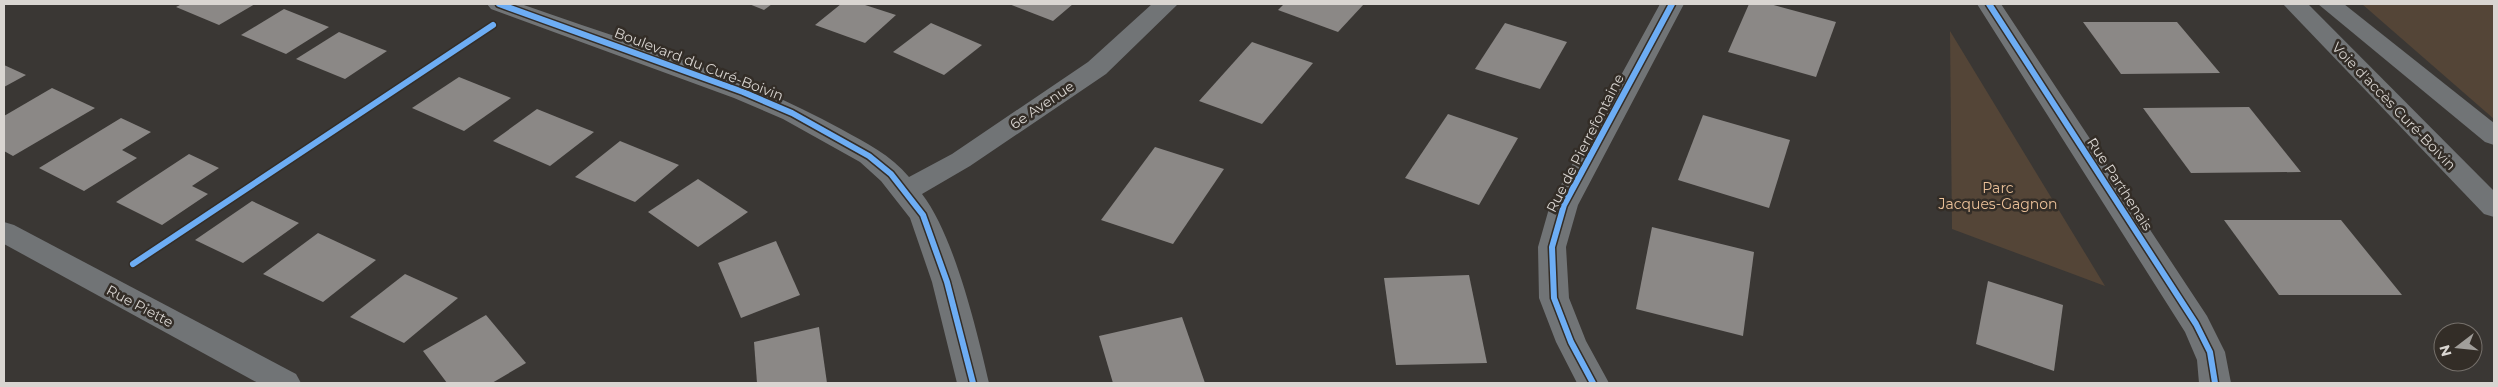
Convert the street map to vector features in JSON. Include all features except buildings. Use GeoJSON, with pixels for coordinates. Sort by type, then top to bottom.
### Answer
{"type":"FeatureCollection","features":[{"type":"Feature","properties":{"kind":"street","name":"Boulevard du Curé-Boivin"},"geometry":{"type":"LineString","coordinates":[[499,4],[743,92],[792,113],[869,156],[891,174],[906,190],[923,215],[947,282],[973,383]]}},
{"type":"Feature","properties":{"kind":"street","name":"6e Avenue"},"geometry":{"type":"LineString","coordinates":[[906,190],[961,160],[1097,68],[1166,4]]}},
{"type":"Feature","properties":{"kind":"street","name":"Rue de Pierrefontaine"},"geometry":{"type":"LineString","coordinates":[[1593,383],[1560,320],[1554,298],[1552,247],[1564,205],[1672,4]]}},
{"type":"Feature","properties":{"kind":"street","name":"Rue Parthenais"},"geometry":{"type":"LineString","coordinates":[[1989,4],[2196,324],[2209,347],[2213,360],[2215,383]]}},
{"type":"Feature","properties":{"kind":"street","name":"Voie d'accès Curé-Boivin"},"geometry":{"type":"LineString","coordinates":[[2295,4],[2494,207]]}},
{"type":"Feature","properties":{"kind":"street","name":"Voie d'accès Curé-Boivin"},"geometry":{"type":"LineString","coordinates":[[2330,4],[2494,136]]}},
{"type":"Feature","properties":{"kind":"street","name":"Rue Piette"},"geometry":{"type":"LineString","coordinates":[[4,232],[278,382]]}},
{"type":"Feature","properties":{"kind":"green space"},"geometry":{"type":"Polygon","coordinates":[[[2362,4],[2494,4],[2494,119],[2362,4]]]}},
{"type":"Feature","properties":{"kind":"green space","name":"Parc Jacques-Gagnon"},"geometry":{"type":"Polygon","coordinates":[[[1950,31],[2105,286],[1952,229],[1950,31]]]}},
{"type":"Feature","properties":{"kind":"cycle path"},"geometry":{"type":"LineString","coordinates":[[499,4],[743,92],[792,113],[869,156],[891,174],[923,215],[947,282],[973,383]]}},
{"type":"Feature","properties":{"kind":"cycle path"},"geometry":{"type":"LineString","coordinates":[[1593,383],[1571,342],[1554,298],[1552,247],[1564,205],[1672,4]]}},
{"type":"Feature","properties":{"kind":"cycle path"},"geometry":{"type":"LineString","coordinates":[[1989,4],[2196,324],[2210,352],[2214,367],[2215,383]]}},
{"type":"Feature","properties":{"kind":"cycle path"},"geometry":{"type":"LineString","coordinates":[[133,264],[493,25]]}}]}
